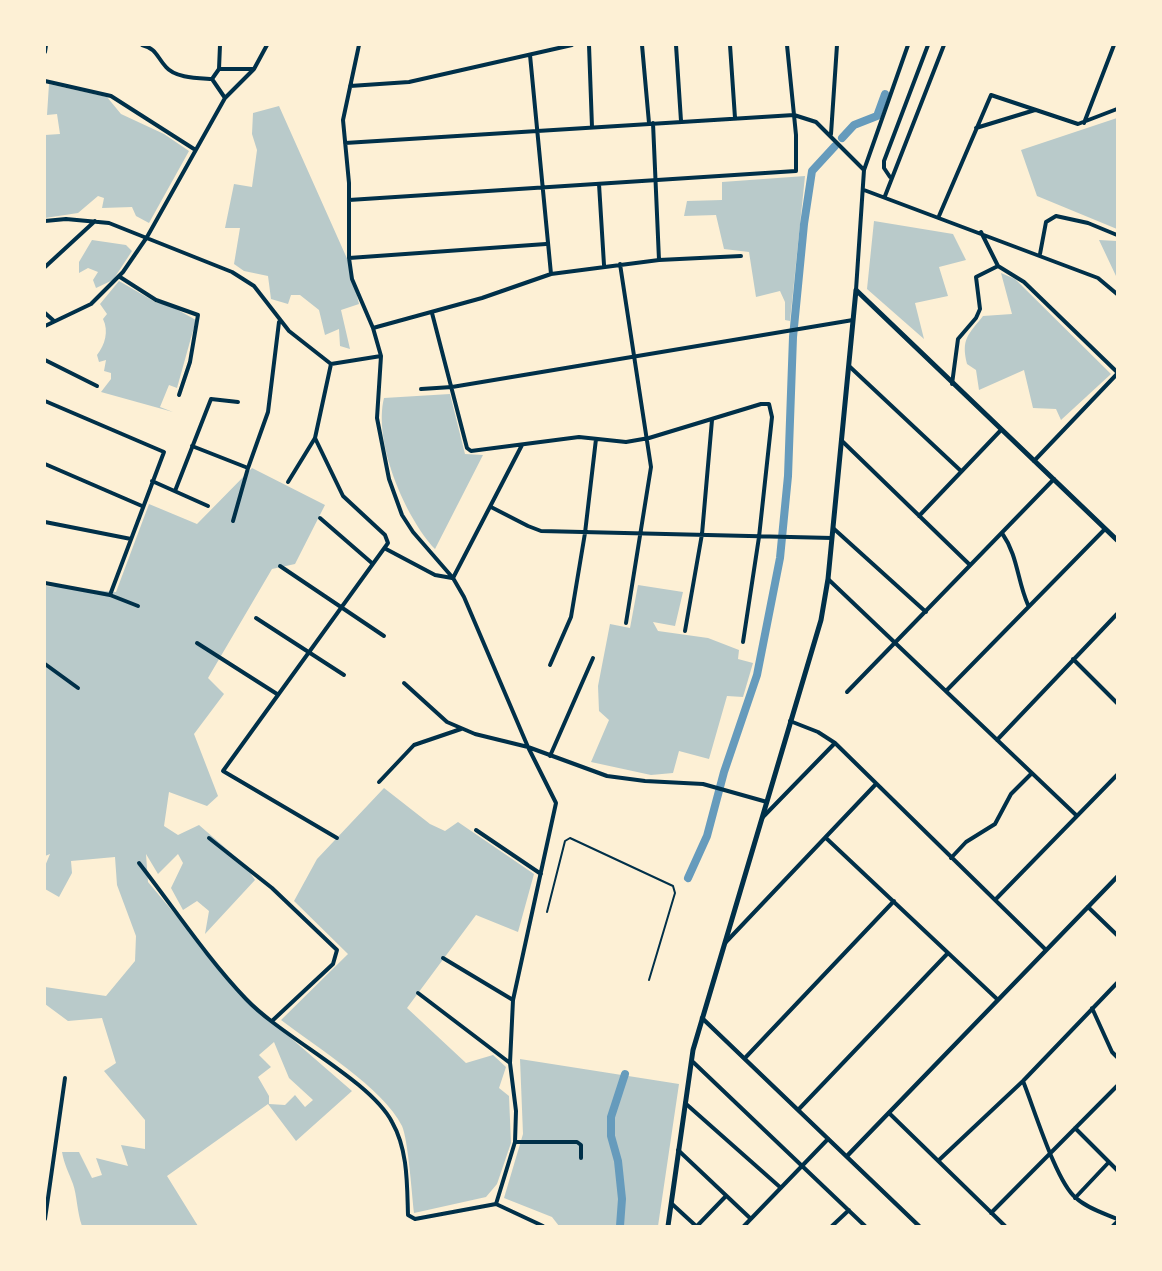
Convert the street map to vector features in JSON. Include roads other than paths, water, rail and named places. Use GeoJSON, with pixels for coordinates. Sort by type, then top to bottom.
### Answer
{"type":"FeatureCollection","features":[{"type":"Feature","properties":{"kind":"main road"},"geometry":{"type":"LineString","coordinates":[[668,1226],[691,1061],[723,945],[821,620],[828,579],[856,290]]}},
{"type":"Feature","properties":{"kind":"main road"},"geometry":{"type":"LineString","coordinates":[[856,290],[952,385],[1117,540]]}},
{"type":"Feature","properties":{"kind":"street"},"geometry":{"type":"LineString","coordinates":[[45,52],[46,45]]}},
{"type":"Feature","properties":{"kind":"street"},"geometry":{"type":"LineString","coordinates":[[142,45],[158,53],[170,70],[194,78],[212,79]]}},
{"type":"Feature","properties":{"kind":"street"},"geometry":{"type":"LineString","coordinates":[[212,79],[219,69],[220,45]]}},
{"type":"Feature","properties":{"kind":"street"},"geometry":{"type":"LineString","coordinates":[[45,326],[91,304],[120,277],[147,237],[194,149],[225,98],[254,69],[267,45]]}},
{"type":"Feature","properties":{"kind":"street"},"geometry":{"type":"LineString","coordinates":[[359,45],[343,120],[349,200],[349,258],[352,279],[374,328],[381,356],[376,418],[394,497],[413,532],[453,578],[492,657],[528,747],[556,803],[513,1000],[510,1063],[516,1111],[515,1142],[496,1204]]}},
{"type":"Feature","properties":{"kind":"street"},"geometry":{"type":"LineString","coordinates":[[350,86],[409,82],[570,45]]}},
{"type":"Feature","properties":{"kind":"street"},"geometry":{"type":"LineString","coordinates":[[589,45],[592,127]]}},
{"type":"Feature","properties":{"kind":"street"},"geometry":{"type":"LineString","coordinates":[[642,45],[651,123],[659,260]]}},
{"type":"Feature","properties":{"kind":"street"},"geometry":{"type":"LineString","coordinates":[[676,45],[681,121]]}},
{"type":"Feature","properties":{"kind":"street"},"geometry":{"type":"LineString","coordinates":[[730,45],[735,118]]}},
{"type":"Feature","properties":{"kind":"street"},"geometry":{"type":"LineString","coordinates":[[349,200],[796,171],[794,115],[787,45]]}},
{"type":"Feature","properties":{"kind":"street"},"geometry":{"type":"LineString","coordinates":[[831,134],[837,45]]}},
{"type":"Feature","properties":{"kind":"street"},"geometry":{"type":"LineString","coordinates":[[856,290],[864,170],[908,45]]}},
{"type":"Feature","properties":{"kind":"street"},"geometry":{"type":"LineString","coordinates":[[890,177],[884,168],[884,161],[928,45]]}},
{"type":"Feature","properties":{"kind":"street"},"geometry":{"type":"LineString","coordinates":[[885,196],[890,177],[945,45]]}},
{"type":"Feature","properties":{"kind":"street"},"geometry":{"type":"LineString","coordinates":[[1083,124],[1114,45]]}},
{"type":"Feature","properties":{"kind":"street"},"geometry":{"type":"LineString","coordinates":[[530,55],[550,274]]}},
{"type":"Feature","properties":{"kind":"street"},"geometry":{"type":"LineString","coordinates":[[219,69],[254,69]]}},
{"type":"Feature","properties":{"kind":"street"},"geometry":{"type":"LineString","coordinates":[[212,79],[225,98]]}},
{"type":"Feature","properties":{"kind":"street"},"geometry":{"type":"LineString","coordinates":[[45,81],[111,96],[194,149]]}},
{"type":"Feature","properties":{"kind":"street"},"geometry":{"type":"LineString","coordinates":[[939,216],[991,95],[1070,123],[1083,124],[1117,109]]}},
{"type":"Feature","properties":{"kind":"street"},"geometry":{"type":"LineString","coordinates":[[976,128],[1036,110]]}},
{"type":"Feature","properties":{"kind":"street"},"geometry":{"type":"LineString","coordinates":[[345,142],[794,115],[816,122],[831,134],[864,170]]}},
{"type":"Feature","properties":{"kind":"street"},"geometry":{"type":"LineString","coordinates":[[599,184],[604,265]]}},
{"type":"Feature","properties":{"kind":"street"},"geometry":{"type":"LineString","coordinates":[[864,190],[1040,254],[1098,278],[1117,294]]}},
{"type":"Feature","properties":{"kind":"street"},"geometry":{"type":"LineString","coordinates":[[1040,254],[1047,222],[1056,216],[1088,223],[1117,235]]}},
{"type":"Feature","properties":{"kind":"street"},"geometry":{"type":"LineString","coordinates":[[45,267],[96,220]]}},
{"type":"Feature","properties":{"kind":"street"},"geometry":{"type":"LineString","coordinates":[[45,221],[96,220],[221,266],[254,286],[279,321],[331,364],[381,356]]}},
{"type":"Feature","properties":{"kind":"street"},"geometry":{"type":"LineString","coordinates":[[981,232],[998,266],[1024,282],[1117,373],[1034,460]]}},
{"type":"Feature","properties":{"kind":"street"},"geometry":{"type":"LineString","coordinates":[[349,258],[546,244]]}},
{"type":"Feature","properties":{"kind":"street"},"geometry":{"type":"LineString","coordinates":[[374,328],[432,313],[550,274],[604,265],[741,256]]}},
{"type":"Feature","properties":{"kind":"street"},"geometry":{"type":"LineString","coordinates":[[620,264],[649,438],[651,467],[626,623]]}},
{"type":"Feature","properties":{"kind":"street"},"geometry":{"type":"LineString","coordinates":[[952,385],[958,339],[978,315],[976,277],[998,266]]}},
{"type":"Feature","properties":{"kind":"street"},"geometry":{"type":"LineString","coordinates":[[120,277],[156,300],[198,315],[190,362],[179,395]]}},
{"type":"Feature","properties":{"kind":"street"},"geometry":{"type":"LineString","coordinates":[[45,313],[54,321]]}},
{"type":"Feature","properties":{"kind":"street"},"geometry":{"type":"LineString","coordinates":[[432,313],[467,448],[471,451],[556,438],[615,442],[649,438],[761,404],[769,404],[772,417],[759,537],[743,642]]}},
{"type":"Feature","properties":{"kind":"street"},"geometry":{"type":"LineString","coordinates":[[421,390],[452,387],[853,320]]}},
{"type":"Feature","properties":{"kind":"street"},"geometry":{"type":"LineString","coordinates":[[234,520],[248,468],[268,412],[279,321]]}},
{"type":"Feature","properties":{"kind":"street"},"geometry":{"type":"LineString","coordinates":[[45,360],[97,386]]}},
{"type":"Feature","properties":{"kind":"street"},"geometry":{"type":"LineString","coordinates":[[288,482],[315,438],[331,364]]}},
{"type":"Feature","properties":{"kind":"street"},"geometry":{"type":"LineString","coordinates":[[848,366],[961,471]]}},
{"type":"Feature","properties":{"kind":"street"},"geometry":{"type":"LineString","coordinates":[[175,491],[211,399],[238,402]]}},
{"type":"Feature","properties":{"kind":"street"},"geometry":{"type":"LineString","coordinates":[[45,401],[164,452],[110,595]]}},
{"type":"Feature","properties":{"kind":"street"},"geometry":{"type":"LineString","coordinates":[[685,631],[702,534],[712,420]]}},
{"type":"Feature","properties":{"kind":"street"},"geometry":{"type":"LineString","coordinates":[[919,516],[1001,430]]}},
{"type":"Feature","properties":{"kind":"street"},"geometry":{"type":"LineString","coordinates":[[315,438],[343,496],[385,535],[388,543],[343,608],[277,694],[225,767],[223,774],[337,838]]}},
{"type":"Feature","properties":{"kind":"street"},"geometry":{"type":"LineString","coordinates":[[550,664],[571,617],[585,533],[596,439]]}},
{"type":"Feature","properties":{"kind":"street"},"geometry":{"type":"LineString","coordinates":[[841,440],[970,564]]}},
{"type":"Feature","properties":{"kind":"street"},"geometry":{"type":"LineString","coordinates":[[453,578],[522,445]]}},
{"type":"Feature","properties":{"kind":"street"},"geometry":{"type":"LineString","coordinates":[[192,446],[248,468]]}},
{"type":"Feature","properties":{"kind":"street"},"geometry":{"type":"LineString","coordinates":[[45,464],[142,506]]}},
{"type":"Feature","properties":{"kind":"street"},"geometry":{"type":"LineString","coordinates":[[847,692],[1054,479]]}},
{"type":"Feature","properties":{"kind":"street"},"geometry":{"type":"LineString","coordinates":[[152,481],[208,506]]}},
{"type":"Feature","properties":{"kind":"street"},"geometry":{"type":"LineString","coordinates":[[491,507],[534,529],[585,533],[832,538]]}},
{"type":"Feature","properties":{"kind":"street"},"geometry":{"type":"LineString","coordinates":[[320,518],[373,564]]}},
{"type":"Feature","properties":{"kind":"street"},"geometry":{"type":"LineString","coordinates":[[45,522],[131,539]]}},
{"type":"Feature","properties":{"kind":"street"},"geometry":{"type":"LineString","coordinates":[[833,527],[926,612]]}},
{"type":"Feature","properties":{"kind":"street"},"geometry":{"type":"LineString","coordinates":[[946,691],[1105,529]]}},
{"type":"Feature","properties":{"kind":"street"},"geometry":{"type":"LineString","coordinates":[[1002,533],[1014,555],[1021,589],[1028,605]]}},
{"type":"Feature","properties":{"kind":"street"},"geometry":{"type":"LineString","coordinates":[[386,549],[435,574],[453,578]]}},
{"type":"Feature","properties":{"kind":"street"},"geometry":{"type":"LineString","coordinates":[[280,567],[384,636]]}},
{"type":"Feature","properties":{"kind":"street"},"geometry":{"type":"LineString","coordinates":[[828,579],[1031,774],[1076,814]]}},
{"type":"Feature","properties":{"kind":"street"},"geometry":{"type":"LineString","coordinates":[[45,583],[110,595],[138,606]]}},
{"type":"Feature","properties":{"kind":"street"},"geometry":{"type":"LineString","coordinates":[[997,740],[1117,614]]}},
{"type":"Feature","properties":{"kind":"street"},"geometry":{"type":"LineString","coordinates":[[256,618],[344,675]]}},
{"type":"Feature","properties":{"kind":"street"},"geometry":{"type":"LineString","coordinates":[[196,643],[277,694]]}},
{"type":"Feature","properties":{"kind":"street"},"geometry":{"type":"LineString","coordinates":[[550,756],[593,658]]}},
{"type":"Feature","properties":{"kind":"street"},"geometry":{"type":"LineString","coordinates":[[1073,659],[1117,703]]}},
{"type":"Feature","properties":{"kind":"street"},"geometry":{"type":"LineString","coordinates":[[45,664],[78,688]]}},
{"type":"Feature","properties":{"kind":"street"},"geometry":{"type":"LineString","coordinates":[[404,683],[433,711],[462,729],[528,747],[607,776],[721,788],[767,802]]}},
{"type":"Feature","properties":{"kind":"street"},"geometry":{"type":"LineString","coordinates":[[790,721],[818,732],[835,743],[1045,949]]}},
{"type":"Feature","properties":{"kind":"street"},"geometry":{"type":"LineString","coordinates":[[379,782],[414,745],[462,729]]}},
{"type":"Feature","properties":{"kind":"street"},"geometry":{"type":"LineString","coordinates":[[762,818],[835,743]]}},
{"type":"Feature","properties":{"kind":"street"},"geometry":{"type":"LineString","coordinates":[[951,858],[966,842],[996,824],[1011,794],[1031,774]]}},
{"type":"Feature","properties":{"kind":"street"},"geometry":{"type":"LineString","coordinates":[[995,900],[1076,814],[1117,775]]}},
{"type":"Feature","properties":{"kind":"street"},"geometry":{"type":"LineString","coordinates":[[723,945],[876,784]]}},
{"type":"Feature","properties":{"kind":"street"},"geometry":{"type":"LineString","coordinates":[[476,831],[541,874]]}},
{"type":"Feature","properties":{"kind":"street"},"geometry":{"type":"LineString","coordinates":[[209,838],[272,888],[337,950],[333,964],[272,1021]]}},
{"type":"Feature","properties":{"kind":"street"},"geometry":{"type":"LineString","coordinates":[[826,838],[997,999]]}},
{"type":"Feature","properties":{"kind":"street"},"geometry":{"type":"LineString","coordinates":[[139,863],[247,1000],[354,1082],[392,1120],[405,1161],[408,1215],[412,1218],[496,1204],[543,1226]]}},
{"type":"Feature","properties":{"kind":"street"},"geometry":{"type":"LineString","coordinates":[[847,1156],[1117,877]]}},
{"type":"Feature","properties":{"kind":"street"},"geometry":{"type":"LineString","coordinates":[[745,1058],[894,901]]}},
{"type":"Feature","properties":{"kind":"street"},"geometry":{"type":"LineString","coordinates":[[1088,906],[1117,935]]}},
{"type":"Feature","properties":{"kind":"street"},"geometry":{"type":"LineString","coordinates":[[799,1109],[948,953]]}},
{"type":"Feature","properties":{"kind":"street"},"geometry":{"type":"LineString","coordinates":[[443,958],[513,1000]]}},
{"type":"Feature","properties":{"kind":"street"},"geometry":{"type":"LineString","coordinates":[[938,1161],[1023,1081],[1117,982]]}},
{"type":"Feature","properties":{"kind":"street"},"geometry":{"type":"LineString","coordinates":[[418,993],[510,1063]]}},
{"type":"Feature","properties":{"kind":"street"},"geometry":{"type":"LineString","coordinates":[[1092,1008],[1112,1052],[1117,1057]]}},
{"type":"Feature","properties":{"kind":"street"},"geometry":{"type":"LineString","coordinates":[[702,1018],[919,1226]]}},
{"type":"Feature","properties":{"kind":"street"},"geometry":{"type":"LineString","coordinates":[[691,1061],[803,1165],[863,1226]]}},
{"type":"Feature","properties":{"kind":"street"},"geometry":{"type":"LineString","coordinates":[[45,1219],[65,1078]]}},
{"type":"Feature","properties":{"kind":"street"},"geometry":{"type":"LineString","coordinates":[[1023,1081],[1052,1152],[1059,1178],[1075,1198],[1117,1220],[1113,1226]]}},
{"type":"Feature","properties":{"kind":"street"},"geometry":{"type":"LineString","coordinates":[[991,1214],[1117,1086]]}},
{"type":"Feature","properties":{"kind":"street"},"geometry":{"type":"LineString","coordinates":[[685,1102],[781,1188]]}},
{"type":"Feature","properties":{"kind":"street"},"geometry":{"type":"LineString","coordinates":[[889,1113],[1005,1226]]}},
{"type":"Feature","properties":{"kind":"street"},"geometry":{"type":"LineString","coordinates":[[1076,1128],[1117,1170]]}},
{"type":"Feature","properties":{"kind":"street"},"geometry":{"type":"LineString","coordinates":[[744,1226],[829,1138]]}},
{"type":"Feature","properties":{"kind":"street"},"geometry":{"type":"LineString","coordinates":[[515,1142],[578,1142],[581,1145],[580,1158]]}},
{"type":"Feature","properties":{"kind":"street"},"geometry":{"type":"LineString","coordinates":[[678,1150],[751,1219]]}},
{"type":"Feature","properties":{"kind":"street"},"geometry":{"type":"LineString","coordinates":[[1075,1198],[1109,1162]]}},
{"type":"Feature","properties":{"kind":"street"},"geometry":{"type":"LineString","coordinates":[[671,1203],[697,1226],[726,1196]]}},
{"type":"Feature","properties":{"kind":"street"},"geometry":{"type":"LineString","coordinates":[[832,1226],[849,1210]]}},
{"type":"Feature","properties":{"kind":"lane"},"geometry":{"type":"LineString","coordinates":[[547,912],[565,841],[570,838],[673,886],[675,893],[649,980]]}},
{"type":"Feature","properties":{"kind":"waterway"},"geometry":{"type":"LineString","coordinates":[[842,138],[854,125],[877,116],[885,94]]}},
{"type":"Feature","properties":{"kind":"waterway"},"geometry":{"type":"LineString","coordinates":[[688,878],[707,836],[724,772],[757,675],[780,558],[788,476],[793,337],[804,224],[812,171],[835,146]]}},
{"type":"Feature","properties":{"kind":"waterway"},"geometry":{"type":"LineString","coordinates":[[620,1226],[622,1199],[618,1161],[611,1136],[611,1117],[625,1074]]}}]}
